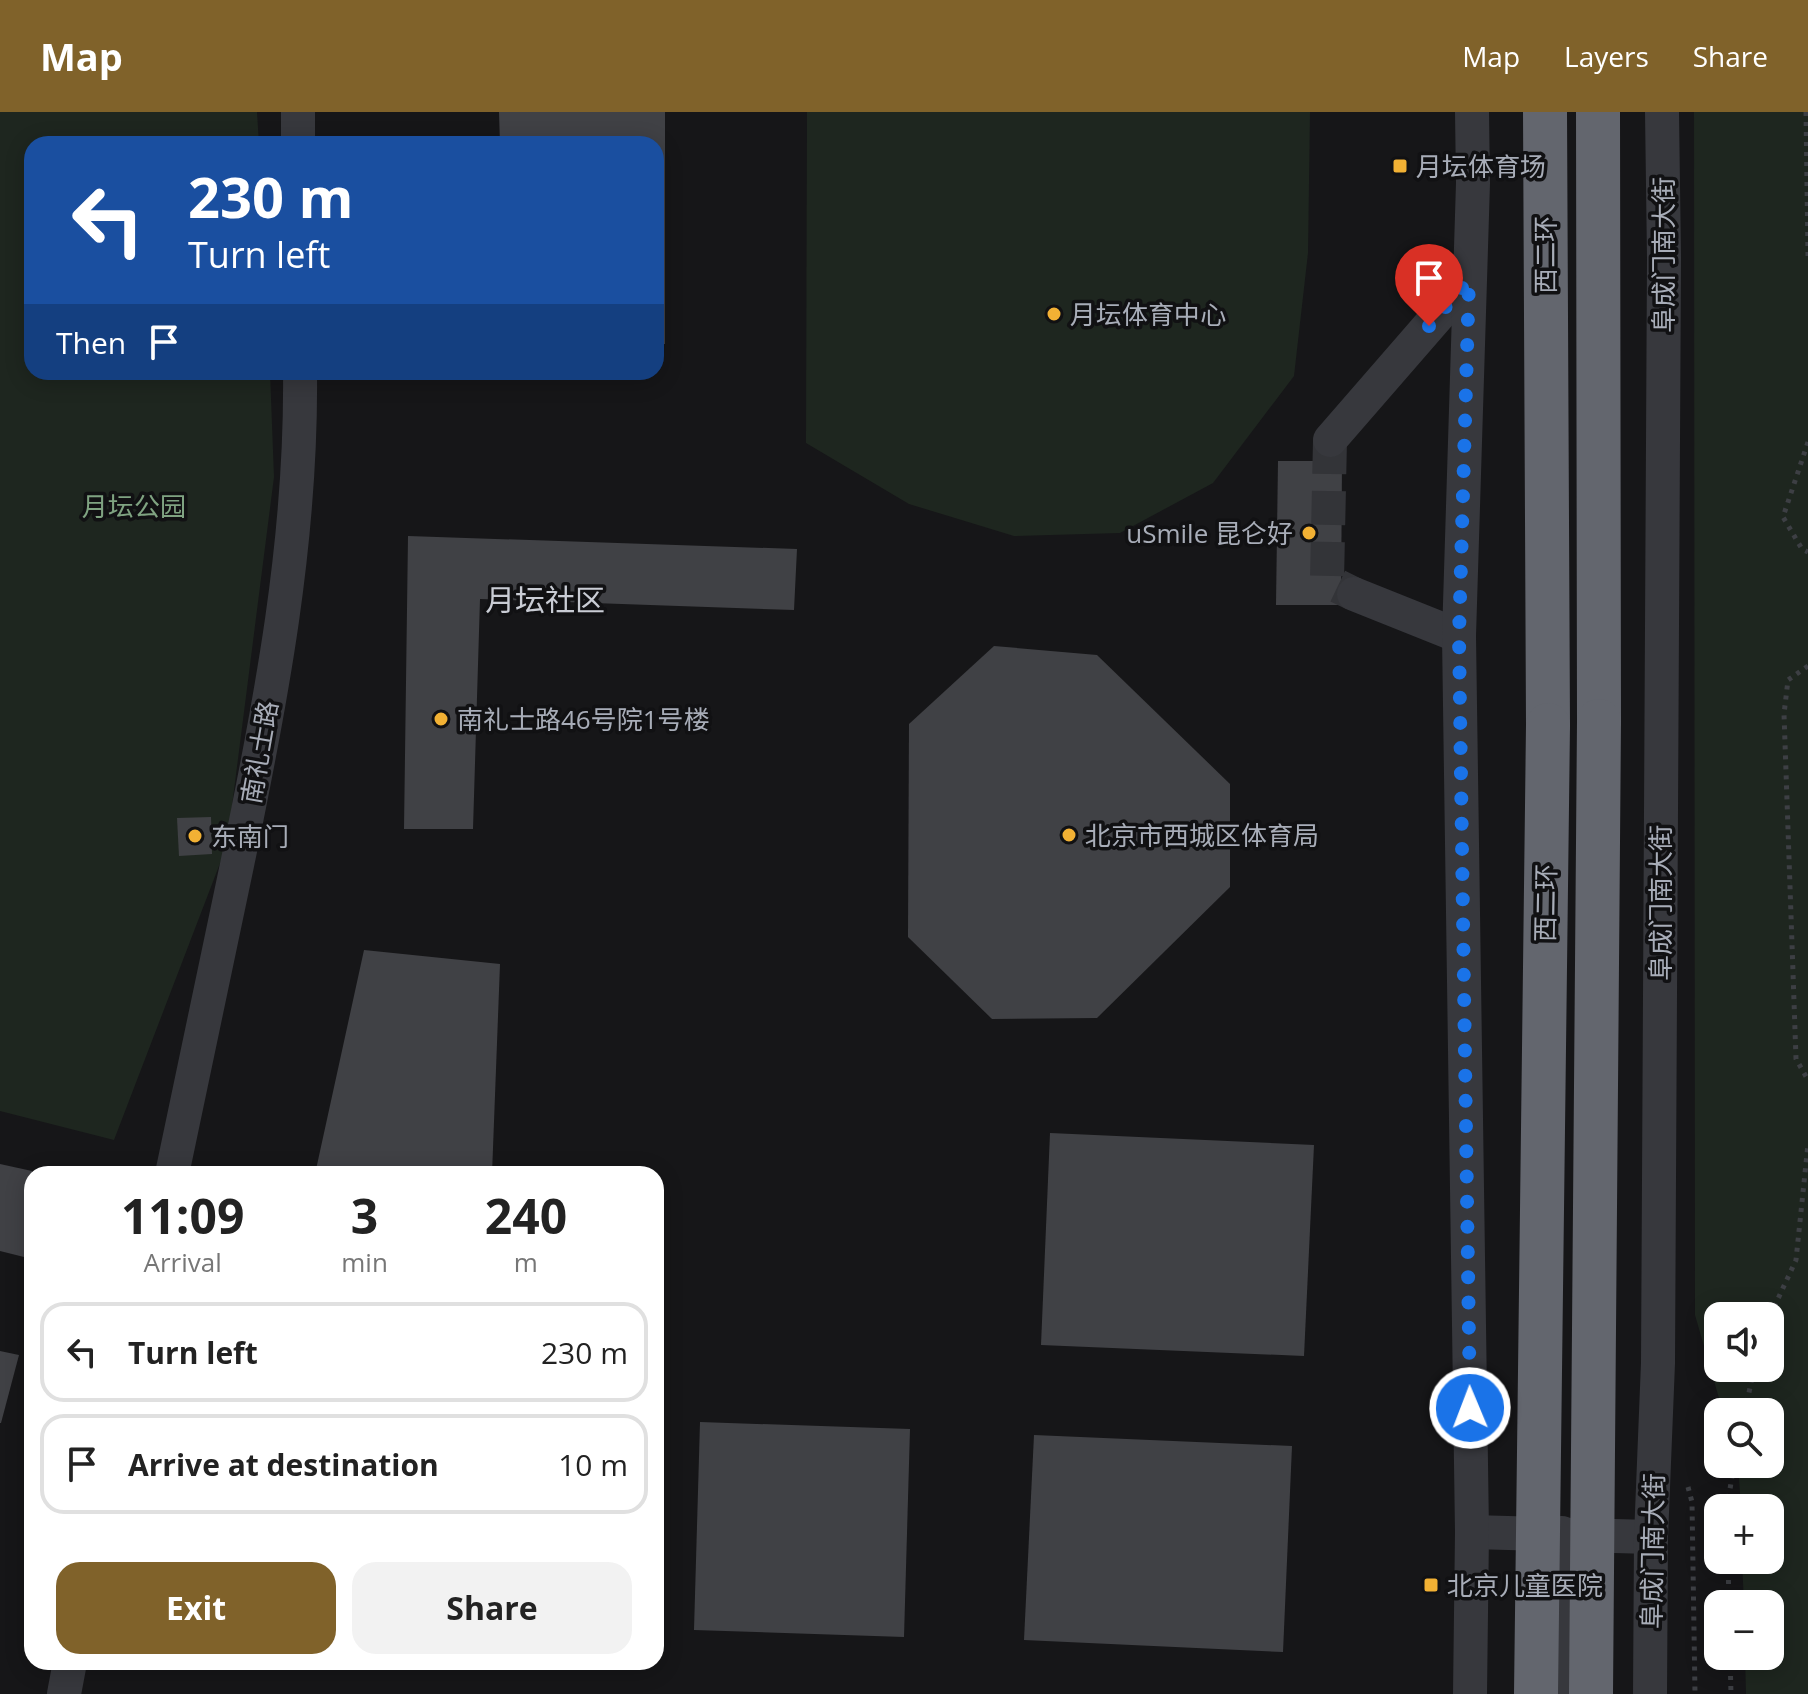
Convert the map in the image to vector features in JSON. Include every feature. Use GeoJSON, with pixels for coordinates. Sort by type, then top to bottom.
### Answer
{"type":"FeatureCollection","features":[{"type":"Feature","properties":{"kind":"highway","name":"西二环"},"geometry":{"type":"LineString","coordinates":[[1536,1694],[1548,725],[1545,112]]}},
{"type":"Feature","properties":{"kind":"highway","name":"西二环"},"geometry":{"type":"LineString","coordinates":[[1591,1694],[1599,721],[1598,112]]}},
{"type":"Feature","properties":{"kind":"street"},"geometry":{"type":"LineString","coordinates":[[298,112],[298,136]]}},
{"type":"Feature","properties":{"kind":"street"},"geometry":{"type":"LineString","coordinates":[[1470,1694],[1472,1532],[1459,636],[1472,112]]}},
{"type":"Feature","properties":{"kind":"street","name":"阜成门南大街"},"geometry":{"type":"LineString","coordinates":[[1650,1694],[1651,1537],[1658,1348],[1664,258],[1662,112]]}},
{"type":"Feature","properties":{"kind":"street"},"geometry":{"type":"LineString","coordinates":[[1330,440],[1469,280]]}},
{"type":"Feature","properties":{"kind":"street","name":"南礼士路"},"geometry":{"type":"LineString","coordinates":[[174,1166],[251,797],[288,593],[301,441],[300,380]]}},
{"type":"Feature","properties":{"kind":"street"},"geometry":{"type":"LineString","coordinates":[[1354,594],[1459,636]]}},
{"type":"Feature","properties":{"kind":"street"},"geometry":{"type":"LineString","coordinates":[[1472,1532],[1651,1537]]}},
{"type":"Feature","properties":{"kind":"street"},"geometry":{"type":"LineString","coordinates":[[1562,1533],[1564,1694]]}},
{"type":"Feature","properties":{"kind":"street"},"geometry":{"type":"LineString","coordinates":[[64,1694],[68,1670]]}},
{"type":"Feature","properties":{"kind":"path"},"geometry":{"type":"LineString","coordinates":[[1806,112],[1808,256]]}},
{"type":"Feature","properties":{"kind":"path"},"geometry":{"type":"LineString","coordinates":[[1808,442],[1783,517],[1802,549],[1808,552]]}},
{"type":"Feature","properties":{"kind":"path"},"geometry":{"type":"LineString","coordinates":[[1808,666],[1788,680],[1784,714],[1796,1059],[1808,1080]]}},
{"type":"Feature","properties":{"kind":"path"},"geometry":{"type":"LineString","coordinates":[[1776,1302],[1796,1260],[1808,1144]]}},
{"type":"Feature","properties":{"kind":"path"},"geometry":{"type":"LineString","coordinates":[[1730,1670],[1731,1694]]}},
{"type":"Feature","properties":{"kind":"green space","name":"月坛公园"},"geometry":{"type":"Polygon","coordinates":[[[0,112],[257,112],[258,136],[24,136],[24,380],[270,380],[274,477],[227,845],[114,1140],[0,1111],[0,112]]]}},
{"type":"Feature","properties":{"kind":"green space","name":"月坛体育中心"},"geometry":{"type":"Polygon","coordinates":[[[807,112],[1310,112],[1308,253],[1294,376],[1213,483],[1120,533],[1014,536],[909,504],[806,443],[807,112]]]}},
{"type":"Feature","properties":{"kind":"green space"},"geometry":{"type":"Polygon","coordinates":[[[1694,112],[1808,112],[1808,1694],[1746,1694],[1745,1670],[1784,1670],[1784,1590],[1743,1590],[1743,1574],[1784,1574],[1784,1494],[1740,1494],[1739,1478],[1784,1478],[1784,1398],[1719,1398],[1714,1382],[1784,1382],[1784,1302],[1704,1302],[1704,1346],[1695,1315],[1694,112]]]}},
{"type":"Feature","properties":{"kind":"building"},"geometry":{"type":"Polygon","coordinates":[[[499,112],[665,112],[665,344],[664,136],[500,136],[499,112]]]}},
{"type":"Feature","properties":{"kind":"building","name":"uSmile 昆仑好"},"geometry":{"type":"Polygon","coordinates":[[[1278,461],[1342,461],[1341,605],[1276,605],[1278,461]]]}},
{"type":"Feature","properties":{"kind":"building","name":"南礼士路46号院1号楼"},"geometry":{"type":"Polygon","coordinates":[[[408,536],[797,549],[794,610],[480,599],[473,829],[404,829],[408,536]]]}},
{"type":"Feature","properties":{"kind":"building","name":"北京市西城区体育局"},"geometry":{"type":"Polygon","coordinates":[[[994,646],[1097,655],[1230,784],[1230,887],[1097,1018],[992,1019],[908,937],[909,724],[994,646]]]}},
{"type":"Feature","properties":{"kind":"building","name":"东南门"},"geometry":{"type":"Polygon","coordinates":[[[211,817],[212,854],[179,856],[177,818],[211,817]]]}},
{"type":"Feature","properties":{"kind":"building"},"geometry":{"type":"Polygon","coordinates":[[[364,950],[500,964],[492,1166],[317,1166],[364,950]]]}},
{"type":"Feature","properties":{"kind":"building"},"geometry":{"type":"Polygon","coordinates":[[[1050,1133],[1314,1145],[1304,1356],[1041,1345],[1050,1133]]]}},
{"type":"Feature","properties":{"kind":"building"},"geometry":{"type":"Polygon","coordinates":[[[0,1164],[24,1169],[24,1257],[0,1251],[0,1164]]]}},
{"type":"Feature","properties":{"kind":"building"},"geometry":{"type":"Polygon","coordinates":[[[0,1351],[19,1355],[1,1423],[0,1423],[0,1351]]]}},
{"type":"Feature","properties":{"kind":"building"},"geometry":{"type":"Polygon","coordinates":[[[700,1422],[910,1429],[904,1637],[694,1630],[700,1422]]]}},
{"type":"Feature","properties":{"kind":"building"},"geometry":{"type":"Polygon","coordinates":[[[1034,1435],[1292,1446],[1283,1652],[1024,1640],[1034,1435]]]}},
{"type":"Feature","properties":{"kind":"tunnel"},"geometry":{"type":"LineString","coordinates":[[1330,440],[1327,581],[1354,594]]}},
{"type":"Feature","properties":{"kind":"place","name":"月坛体育场"},"geometry":{"type":"Point","coordinates":[1400,166]}},
{"type":"Feature","properties":{"kind":"place","name":"月坛体育中心"},"geometry":{"type":"Point","coordinates":[1054,314]}},
{"type":"Feature","properties":{"kind":"place","name":"uSmile 昆仑好"},"geometry":{"type":"Point","coordinates":[1309,533]}},
{"type":"Feature","properties":{"kind":"place","name":"南礼士路46号院1号楼"},"geometry":{"type":"Point","coordinates":[441,719]}},
{"type":"Feature","properties":{"kind":"place","name":"北京市西城区体育局"},"geometry":{"type":"Point","coordinates":[1069,835]}},
{"type":"Feature","properties":{"kind":"place","name":"东南门"},"geometry":{"type":"Point","coordinates":[195,836]}},
{"type":"Feature","properties":{"kind":"place","name":"北京儿童医院"},"geometry":{"type":"Point","coordinates":[1431,1585]}},
{"type":"Feature","properties":{"kind":"district","name":"月坛社区"},"geometry":{"type":"Point","coordinates":[545,599]}},
{"type":"Feature","properties":{"kind":"route"},"geometry":{"type":"LineString","coordinates":[[1429,326],[1469,280],[1459,636],[1470,1408]]}}]}
